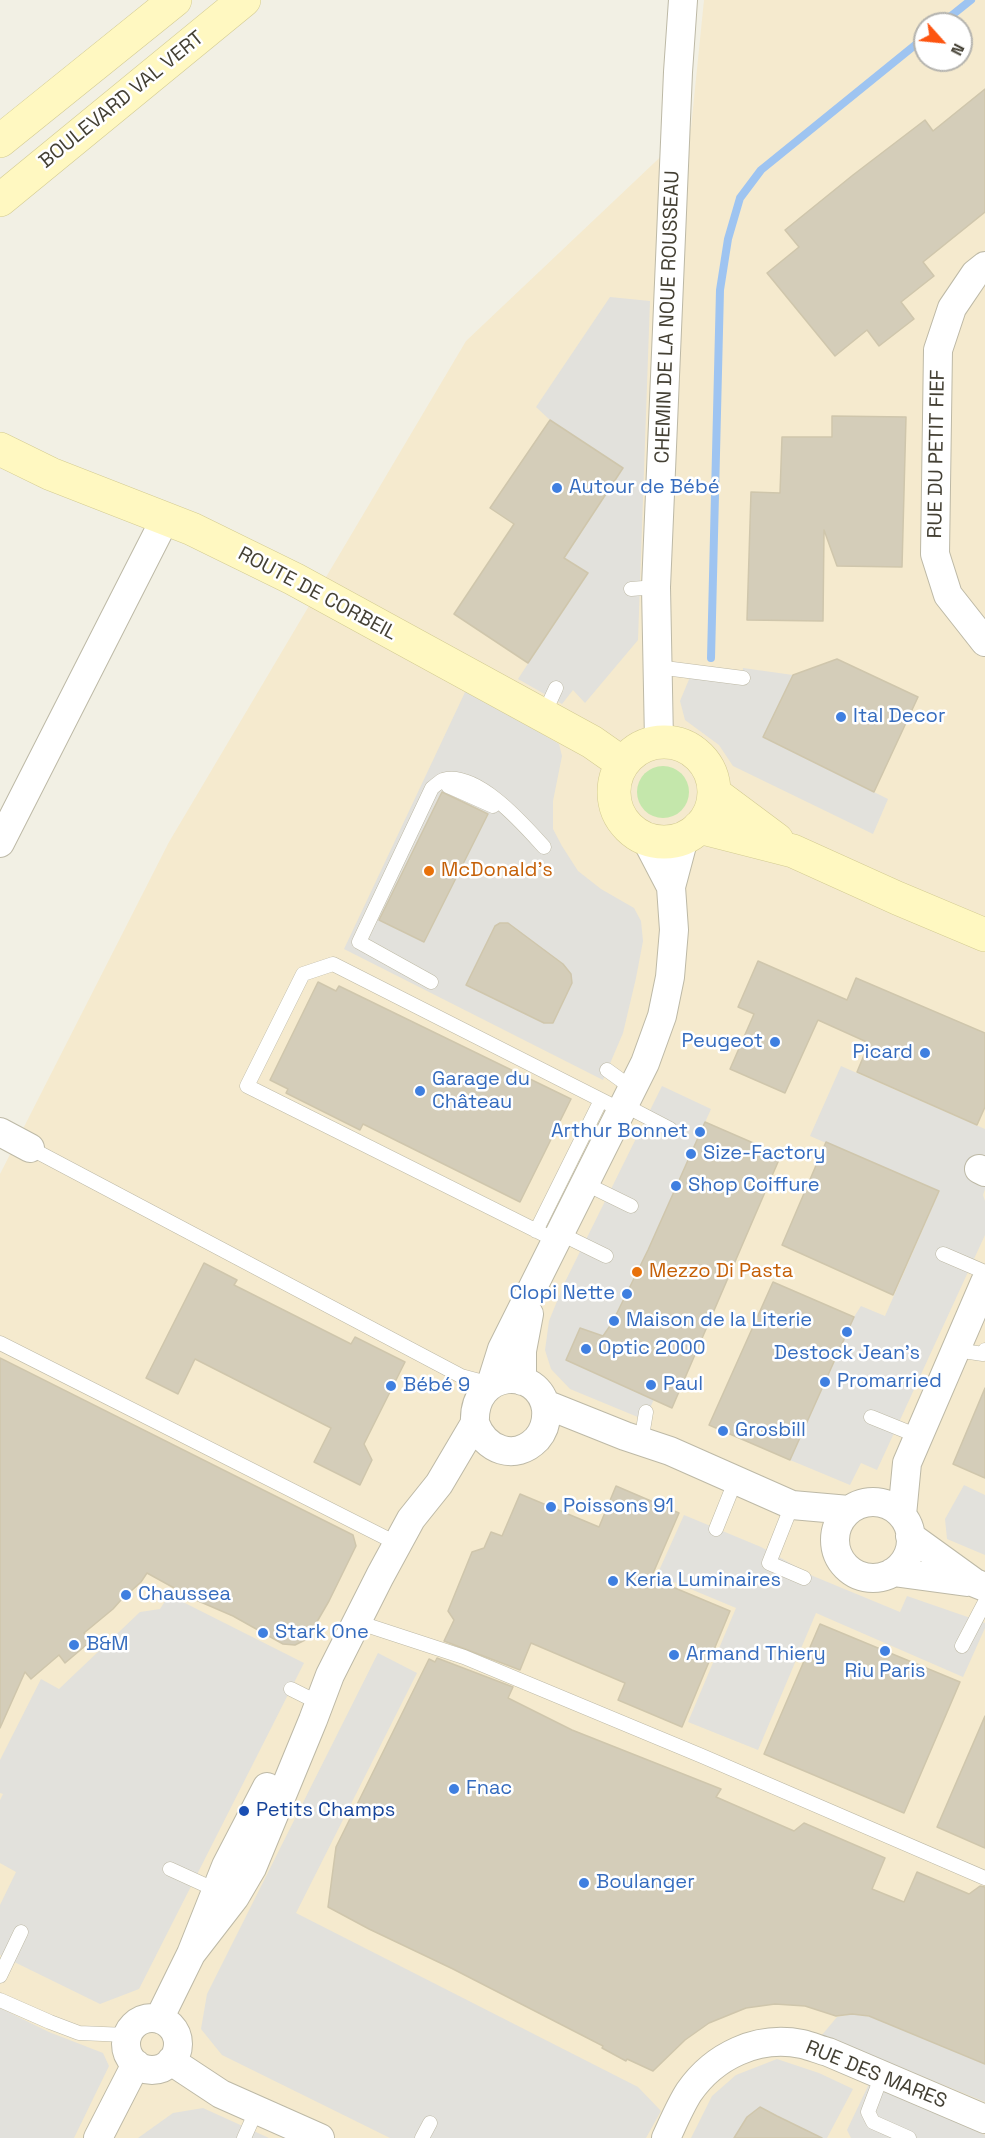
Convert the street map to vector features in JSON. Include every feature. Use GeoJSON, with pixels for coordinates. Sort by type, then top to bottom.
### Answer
{"type":"FeatureCollection","features":[{"type":"Feature","properties":{"kind":"street"},"geometry":{"type":"LineString","coordinates":[[0,141],[175,0]]}},
{"type":"Feature","properties":{"kind":"street","name":"BOULEVARD VAL VERT"},"geometry":{"type":"LineString","coordinates":[[0,200],[244,0]]}},
{"type":"Feature","properties":{"kind":"street","name":"CHEMIN DE LA NOUE ROUSSEAU"},"geometry":{"type":"LineString","coordinates":[[659,741],[666,668],[644,588],[683,0]]}},
{"type":"Feature","properties":{"kind":"street","name":"RUE DU PETIT FIEF"},"geometry":{"type":"LineString","coordinates":[[985,266],[975,274],[952,308],[938,350],[935,554],[948,595],[985,642]]}},
{"type":"Feature","properties":{"kind":"street","name":"ROUTE DE CORBEIL"},"geometry":{"type":"LineString","coordinates":[[0,449],[51,474],[192,529],[550,701],[592,742],[622,763]]}},
{"type":"Feature","properties":{"kind":"street"},"geometry":{"type":"LineString","coordinates":[[0,843],[165,519]]}},
{"type":"Feature","properties":{"kind":"street"},"geometry":{"type":"LineString","coordinates":[[671,887],[692,832],[710,812],[714,793],[712,776],[704,761],[691,750],[676,743],[659,741],[645,745],[632,752],[622,763],[615,780],[614,798],[619,815],[630,829],[646,839],[665,842],[692,832],[793,851]]}},
{"type":"Feature","properties":{"kind":"street"},"geometry":{"type":"LineString","coordinates":[[714,793],[793,851],[985,935]]}},
{"type":"Feature","properties":{"kind":"street"},"geometry":{"type":"LineString","coordinates":[[522,1381],[522,1351],[534,1284],[550,1235],[584,1183],[619,1101],[645,1063],[662,1016],[670,977],[675,930],[671,887],[646,839]]}},
{"type":"Feature","properties":{"kind":"street"},"geometry":{"type":"LineString","coordinates":[[0,1132],[30,1148]]}},
{"type":"Feature","properties":{"kind":"street"},"geometry":{"type":"LineString","coordinates":[[907,1463],[860,1506],[840,1520],[835,1532],[835,1545],[840,1559],[850,1571],[863,1577],[879,1578],[893,1572],[904,1563],[910,1550],[906,1526],[907,1463],[984,1283]]}},
{"type":"Feature","properties":{"kind":"street"},"geometry":{"type":"LineString","coordinates":[[491,1384],[501,1380],[522,1381],[532,1386],[540,1394],[547,1415],[540,1436],[532,1444],[523,1449],[501,1450],[491,1446],[484,1440],[475,1423],[475,1412],[477,1401],[491,1384],[502,1349],[534,1284]]}},
{"type":"Feature","properties":{"kind":"street"},"geometry":{"type":"LineString","coordinates":[[545,1404],[670,1451],[792,1505],[835,1545]]}},
{"type":"Feature","properties":{"kind":"street"},"geometry":{"type":"LineString","coordinates":[[159,2019],[190,1954],[234,1898],[252,1868],[330,1675],[411,1519],[439,1484],[475,1423]]}},
{"type":"Feature","properties":{"kind":"street"},"geometry":{"type":"LineString","coordinates":[[540,1436],[633,1439]]}},
{"type":"Feature","properties":{"kind":"street"},"geometry":{"type":"LineString","coordinates":[[439,1484],[491,1446]]}},
{"type":"Feature","properties":{"kind":"street"},"geometry":{"type":"LineString","coordinates":[[792,1505],[888,1505],[906,1526],[982,1591]]}},
{"type":"Feature","properties":{"kind":"street"},"geometry":{"type":"LineString","coordinates":[[893,1572],[982,1591]]}},
{"type":"Feature","properties":{"kind":"street"},"geometry":{"type":"LineString","coordinates":[[234,1898],[247,1826],[302,1695],[330,1675]]}},
{"type":"Feature","properties":{"kind":"street"},"geometry":{"type":"LineString","coordinates":[[152,2018],[159,2019],[172,2028],[176,2036],[176,2052],[171,2061],[151,2070],[136,2064],[127,2051],[127,2035],[137,2023],[152,2018]]}},
{"type":"Feature","properties":{"kind":"street","name":"RUE DES MARES"},"geometry":{"type":"LineString","coordinates":[[666,2138],[688,2094],[703,2075],[720,2060],[760,2043],[828,2045],[867,2075],[985,2119]]}},
{"type":"Feature","properties":{"kind":"street"},"geometry":{"type":"LineString","coordinates":[[171,2061],[221,2094],[320,2138]]}},
{"type":"Feature","properties":{"kind":"street"},"geometry":{"type":"LineString","coordinates":[[98,2138],[136,2064]]}},
{"type":"Feature","properties":{"kind":"lane"},"geometry":{"type":"LineString","coordinates":[[666,668],[743,678]]}},
{"type":"Feature","properties":{"kind":"lane"},"geometry":{"type":"LineString","coordinates":[[431,982],[359,942],[432,788],[450,786],[519,819],[544,847]]}},
{"type":"Feature","properties":{"kind":"lane"},"geometry":{"type":"LineString","coordinates":[[606,1256],[550,1235],[247,1086],[303,974],[333,964],[619,1101],[670,1129]]}},
{"type":"Feature","properties":{"kind":"lane"},"geometry":{"type":"LineString","coordinates":[[550,1235],[619,1101],[607,1070]]}},
{"type":"Feature","properties":{"kind":"lane"},"geometry":{"type":"LineString","coordinates":[[30,1148],[461,1376],[491,1384]]}},
{"type":"Feature","properties":{"kind":"lane"},"geometry":{"type":"LineString","coordinates":[[584,1183],[631,1206]]}},
{"type":"Feature","properties":{"kind":"lane"},"geometry":{"type":"LineString","coordinates":[[943,1254],[984,1283]]}},
{"type":"Feature","properties":{"kind":"lane"},"geometry":{"type":"LineString","coordinates":[[0,1343],[398,1544]]}},
{"type":"Feature","properties":{"kind":"lane"},"geometry":{"type":"LineString","coordinates":[[956,1350],[983,1354],[985,1350]]}},
{"type":"Feature","properties":{"kind":"lane"},"geometry":{"type":"LineString","coordinates":[[633,1439],[646,1412]]}},
{"type":"Feature","properties":{"kind":"lane"},"geometry":{"type":"LineString","coordinates":[[871,1417],[918,1436]]}},
{"type":"Feature","properties":{"kind":"lane"},"geometry":{"type":"LineString","coordinates":[[716,1528],[736,1479]]}},
{"type":"Feature","properties":{"kind":"lane"},"geometry":{"type":"LineString","coordinates":[[792,1505],[769,1563],[804,1578]]}},
{"type":"Feature","properties":{"kind":"lane"},"geometry":{"type":"LineString","coordinates":[[962,1646],[982,1591]]}},
{"type":"Feature","properties":{"kind":"lane"},"geometry":{"type":"LineString","coordinates":[[357,1622],[464,1658],[713,1761],[985,1878]]}},
{"type":"Feature","properties":{"kind":"lane"},"geometry":{"type":"LineString","coordinates":[[170,1869],[234,1898]]}},
{"type":"Feature","properties":{"kind":"lane"},"geometry":{"type":"LineString","coordinates":[[0,1976],[21,1932]]}},
{"type":"Feature","properties":{"kind":"lane"},"geometry":{"type":"LineString","coordinates":[[0,2000],[79,2033],[127,2035]]}},
{"type":"Feature","properties":{"kind":"lane"},"geometry":{"type":"LineString","coordinates":[[867,2075],[868,2112],[873,2122],[909,2138]]}},
{"type":"Feature","properties":{"kind":"lane"},"geometry":{"type":"LineString","coordinates":[[244,2138],[257,2109]]}},
{"type":"Feature","properties":{"kind":"lane"},"geometry":{"type":"LineString","coordinates":[[422,2138],[430,2123]]}},
{"type":"Feature","properties":{"kind":"shaded area"},"geometry":{"type":"Polygon","coordinates":[[[704,0],[985,0],[985,2138],[0,2138],[0,1174],[169,842],[466,341],[691,128],[704,0]]]}},
{"type":"Feature","properties":{"kind":"shaded area"},"geometry":{"type":"Polygon","coordinates":[[[610,297],[650,301],[638,640],[585,703],[573,690],[562,704],[518,679],[587,573],[564,558],[623,469],[550,420],[536,407],[610,297]]]}},
{"type":"Feature","properties":{"kind":"shaded area"},"geometry":{"type":"Polygon","coordinates":[[[743,668],[793,675],[763,737],[888,799],[873,834],[733,766],[719,745],[685,720],[680,701],[690,677],[742,683],[743,668]]]}},
{"type":"Feature","properties":{"kind":"shaded area"},"geometry":{"type":"Polygon","coordinates":[[[467,688],[559,744],[562,756],[553,801],[553,829],[578,871],[601,889],[634,908],[641,921],[643,941],[623,1033],[603,1080],[344,949],[467,688]]]}},
{"type":"Feature","properties":{"kind":"shaded area"},"geometry":{"type":"Polygon","coordinates":[[[841,1066],[985,1129],[985,1189],[983,1195],[985,1235],[877,1470],[861,1463],[850,1485],[790,1460],[854,1317],[861,1306],[885,1316],[939,1192],[810,1136],[841,1066]]]}},
{"type":"Feature","properties":{"kind":"shaded area"},"geometry":{"type":"Polygon","coordinates":[[[662,1086],[711,1109],[648,1250],[605,1338],[566,1360],[654,1399],[645,1420],[570,1389],[551,1369],[545,1350],[549,1321],[564,1284],[662,1086]]]}},
{"type":"Feature","properties":{"kind":"shaded area"},"geometry":{"type":"Polygon","coordinates":[[[964,1485],[985,1495],[985,1555],[947,1539],[945,1519],[964,1485]]]}},
{"type":"Feature","properties":{"kind":"shaded area"},"geometry":{"type":"Polygon","coordinates":[[[684,1515],[761,1547],[813,1576],[900,1612],[907,1596],[985,1623],[985,1628],[963,1677],[816,1613],[758,1750],[688,1722],[736,1608],[657,1575],[684,1515]]]}},
{"type":"Feature","properties":{"kind":"shaded area"},"geometry":{"type":"Polygon","coordinates":[[[169,1595],[304,1663],[139,1989],[100,2004],[0,1955],[0,1905],[16,1872],[0,1863],[0,1800],[3,1794],[0,1793],[0,1760],[41,1679],[59,1689],[140,1612],[160,1609],[169,1595]]]}},
{"type":"Feature","properties":{"kind":"shaded area"},"geometry":{"type":"Polygon","coordinates":[[[378,1653],[417,1673],[296,1913],[638,2087],[661,2111],[646,2138],[390,2138],[222,2055],[201,2029],[207,1994],[378,1653]]]}},
{"type":"Feature","properties":{"kind":"shaded area"},"geometry":{"type":"Polygon","coordinates":[[[0,2008],[49,2032],[103,2053],[109,2066],[74,2138],[0,2138],[0,2008]]]}},
{"type":"Feature","properties":{"kind":"shaded area"},"geometry":{"type":"Polygon","coordinates":[[[852,2014],[872,2017],[985,2064],[985,2102],[822,2035],[837,2017],[852,2014]]]}},
{"type":"Feature","properties":{"kind":"shaded area"},"geometry":{"type":"Polygon","coordinates":[[[777,2059],[819,2073],[853,2089],[827,2138],[815,2138],[816,2135],[760,2108],[746,2118],[734,2138],[691,2138],[712,2096],[736,2075],[777,2059]]]}},
{"type":"Feature","properties":{"kind":"shaded area"},"geometry":{"type":"Polygon","coordinates":[[[869,2084],[985,2135],[985,2138],[851,2138],[847,2130],[869,2084]]]}},
{"type":"Feature","properties":{"kind":"shaded area"},"geometry":{"type":"Polygon","coordinates":[[[203,2108],[269,2138],[138,2138],[173,2113],[203,2108]]]}},
{"type":"Feature","properties":{"kind":"green space"},"geometry":{"type":"Polygon","coordinates":[[[663,766],[673,768],[681,774],[687,782],[689,792],[687,802],[681,810],[673,816],[663,818],[653,816],[645,810],[639,802],[637,792],[639,782],[645,774],[653,768],[663,766]]]}},
{"type":"Feature","properties":{"kind":"building"},"geometry":{"type":"Polygon","coordinates":[[[985,89],[985,212],[923,262],[934,276],[901,302],[914,319],[879,346],[867,330],[835,356],[767,273],[799,247],[785,230],[925,120],[933,131],[985,89]]]}},
{"type":"Feature","properties":{"kind":"building"},"geometry":{"type":"Polygon","coordinates":[[[832,416],[906,417],[902,567],[837,566],[824,530],[823,621],[747,620],[751,492],[780,493],[782,437],[832,437],[832,416]]]}},
{"type":"Feature","properties":{"kind":"building"},"geometry":{"type":"Polygon","coordinates":[[[550,420],[623,468],[564,558],[588,573],[528,663],[454,614],[514,524],[490,508],[550,420]]]}},
{"type":"Feature","properties":{"kind":"building","name":"Ital Decor"},"geometry":{"type":"Polygon","coordinates":[[[837,659],[918,697],[874,792],[763,737],[793,675],[837,659]]]}},
{"type":"Feature","properties":{"kind":"building","name":"McDonald's"},"geometry":{"type":"Polygon","coordinates":[[[442,792],[488,814],[424,942],[379,920],[442,792]]]}},
{"type":"Feature","properties":{"kind":"building"},"geometry":{"type":"Polygon","coordinates":[[[508,923],[563,964],[571,974],[572,983],[553,1023],[544,1023],[466,985],[495,926],[508,923]]]}},
{"type":"Feature","properties":{"kind":"building"},"geometry":{"type":"Polygon","coordinates":[[[758,961],[847,1000],[856,978],[985,1033],[985,1107],[977,1125],[857,1072],[869,1043],[818,1020],[785,1093],[730,1069],[754,1014],[738,1007],[758,961]]]}},
{"type":"Feature","properties":{"kind":"building","name":"Garage du Château"},"geometry":{"type":"Polygon","coordinates":[[[318,982],[336,991],[339,986],[571,1099],[520,1202],[363,1124],[360,1130],[286,1093],[288,1089],[270,1080],[318,982]]]}},
{"type":"Feature","properties":{"kind":"building"},"geometry":{"type":"Polygon","coordinates":[[[705,1122],[781,1155],[672,1408],[566,1360],[580,1328],[603,1336],[612,1323],[648,1250],[705,1122]]]}},
{"type":"Feature","properties":{"kind":"building"},"geometry":{"type":"Polygon","coordinates":[[[826,1142],[939,1191],[893,1295],[782,1245],[826,1142]]]}},
{"type":"Feature","properties":{"kind":"building"},"geometry":{"type":"Polygon","coordinates":[[[204,1263],[237,1280],[234,1285],[351,1344],[355,1337],[405,1362],[364,1444],[372,1460],[360,1485],[314,1462],[331,1428],[195,1359],[178,1394],[146,1378],[204,1263]]]}},
{"type":"Feature","properties":{"kind":"building"},"geometry":{"type":"Polygon","coordinates":[[[773,1282],[854,1317],[790,1460],[709,1425],[773,1282]]]}},
{"type":"Feature","properties":{"kind":"building"},"geometry":{"type":"Polygon","coordinates":[[[0,1358],[353,1535],[356,1546],[307,1639],[295,1645],[283,1644],[147,1573],[141,1582],[113,1609],[84,1633],[91,1641],[65,1663],[59,1655],[31,1679],[25,1672],[0,1728],[0,1358]]]}},
{"type":"Feature","properties":{"kind":"building"},"geometry":{"type":"Polygon","coordinates":[[[985,1388],[985,1478],[953,1464],[985,1388]]]}},
{"type":"Feature","properties":{"kind":"building"},"geometry":{"type":"Polygon","coordinates":[[[616,1486],[679,1513],[651,1578],[730,1611],[682,1727],[618,1700],[625,1683],[531,1643],[520,1670],[444,1641],[454,1620],[448,1611],[472,1552],[484,1548],[491,1532],[502,1536],[520,1494],[599,1527],[616,1486]]]}},
{"type":"Feature","properties":{"kind":"building"},"geometry":{"type":"Polygon","coordinates":[[[820,1624],[960,1682],[904,1813],[764,1754],[820,1624]]]}},
{"type":"Feature","properties":{"kind":"building"},"geometry":{"type":"Polygon","coordinates":[[[437,1658],[513,1687],[508,1698],[572,1730],[721,1789],[716,1797],[794,1831],[804,1823],[885,1858],[872,1889],[904,1902],[917,1872],[969,1894],[980,1886],[985,1887],[985,2064],[869,2016],[852,2014],[836,2016],[805,2006],[775,2004],[746,2008],[709,2023],[685,2040],[653,2071],[627,2059],[626,2061],[602,2048],[603,2046],[328,1907],[336,1847],[429,1659],[435,1662],[437,1658]]]}},
{"type":"Feature","properties":{"kind":"building"},"geometry":{"type":"Polygon","coordinates":[[[985,1716],[985,1848],[937,1827],[985,1716]]]}},
{"type":"Feature","properties":{"kind":"building"},"geometry":{"type":"Polygon","coordinates":[[[760,2107],[822,2138],[734,2138],[747,2117],[760,2107]]]}},
{"type":"Feature","properties":{"kind":"waterway"},"geometry":{"type":"LineString","coordinates":[[956,12],[971,0]]}},
{"type":"Feature","properties":{"kind":"waterway"},"geometry":{"type":"LineString","coordinates":[[711,658],[720,290],[728,239],[740,198],[761,170],[913,47]]}},
{"type":"Feature","properties":{"kind":"place","name":"Autour de Bébé"},"geometry":{"type":"Point","coordinates":[557,488]}},
{"type":"Feature","properties":{"kind":"place","name":"Ital Decor"},"geometry":{"type":"Point","coordinates":[841,717]}},
{"type":"Feature","properties":{"kind":"place","name":"McDonald's"},"geometry":{"type":"Point","coordinates":[429,871]}},
{"type":"Feature","properties":{"kind":"place","name":"Peugeot"},"geometry":{"type":"Point","coordinates":[775,1042]}},
{"type":"Feature","properties":{"kind":"place","name":"Picard"},"geometry":{"type":"Point","coordinates":[925,1053]}},
{"type":"Feature","properties":{"kind":"place","name":"Garage du Château"},"geometry":{"type":"Point","coordinates":[420,1091]}},
{"type":"Feature","properties":{"kind":"place","name":"Arthur Bonnet"},"geometry":{"type":"Point","coordinates":[700,1132]}},
{"type":"Feature","properties":{"kind":"place","name":"Size-Factory"},"geometry":{"type":"Point","coordinates":[691,1154]}},
{"type":"Feature","properties":{"kind":"place","name":"Shop Coiffure"},"geometry":{"type":"Point","coordinates":[676,1186]}},
{"type":"Feature","properties":{"kind":"place","name":"Mezzo Di Pasta"},"geometry":{"type":"Point","coordinates":[637,1272]}},
{"type":"Feature","properties":{"kind":"place","name":"Clopi Nette"},"geometry":{"type":"Point","coordinates":[627,1294]}},
{"type":"Feature","properties":{"kind":"place","name":"Maison de la Literie"},"geometry":{"type":"Point","coordinates":[614,1321]}},
{"type":"Feature","properties":{"kind":"place","name":"Destock Jean's"},"geometry":{"type":"Point","coordinates":[847,1332]}},
{"type":"Feature","properties":{"kind":"place","name":"Optic 2000"},"geometry":{"type":"Point","coordinates":[586,1349]}},
{"type":"Feature","properties":{"kind":"place","name":"Promarried"},"geometry":{"type":"Point","coordinates":[825,1382]}},
{"type":"Feature","properties":{"kind":"place","name":"Paul"},"geometry":{"type":"Point","coordinates":[651,1385]}},
{"type":"Feature","properties":{"kind":"place","name":"Bébé 9"},"geometry":{"type":"Point","coordinates":[391,1386]}},
{"type":"Feature","properties":{"kind":"place","name":"Grosbill"},"geometry":{"type":"Point","coordinates":[723,1431]}},
{"type":"Feature","properties":{"kind":"place","name":"Poissons 91"},"geometry":{"type":"Point","coordinates":[551,1507]}},
{"type":"Feature","properties":{"kind":"place","name":"Keria Luminaires"},"geometry":{"type":"Point","coordinates":[613,1581]}},
{"type":"Feature","properties":{"kind":"place","name":"Chaussea"},"geometry":{"type":"Point","coordinates":[126,1595]}},
{"type":"Feature","properties":{"kind":"place","name":"Stark One"},"geometry":{"type":"Point","coordinates":[263,1633]}},
{"type":"Feature","properties":{"kind":"place","name":"B&M"},"geometry":{"type":"Point","coordinates":[74,1645]}},
{"type":"Feature","properties":{"kind":"place","name":"Riu Paris"},"geometry":{"type":"Point","coordinates":[885,1651]}},
{"type":"Feature","properties":{"kind":"place","name":"Armand Thiery"},"geometry":{"type":"Point","coordinates":[674,1655]}},
{"type":"Feature","properties":{"kind":"place","name":"Fnac"},"geometry":{"type":"Point","coordinates":[454,1789]}},
{"type":"Feature","properties":{"kind":"place","name":"Petits Champs"},"geometry":{"type":"Point","coordinates":[244,1811]}},
{"type":"Feature","properties":{"kind":"place","name":"Boulanger"},"geometry":{"type":"Point","coordinates":[584,1883]}}]}
